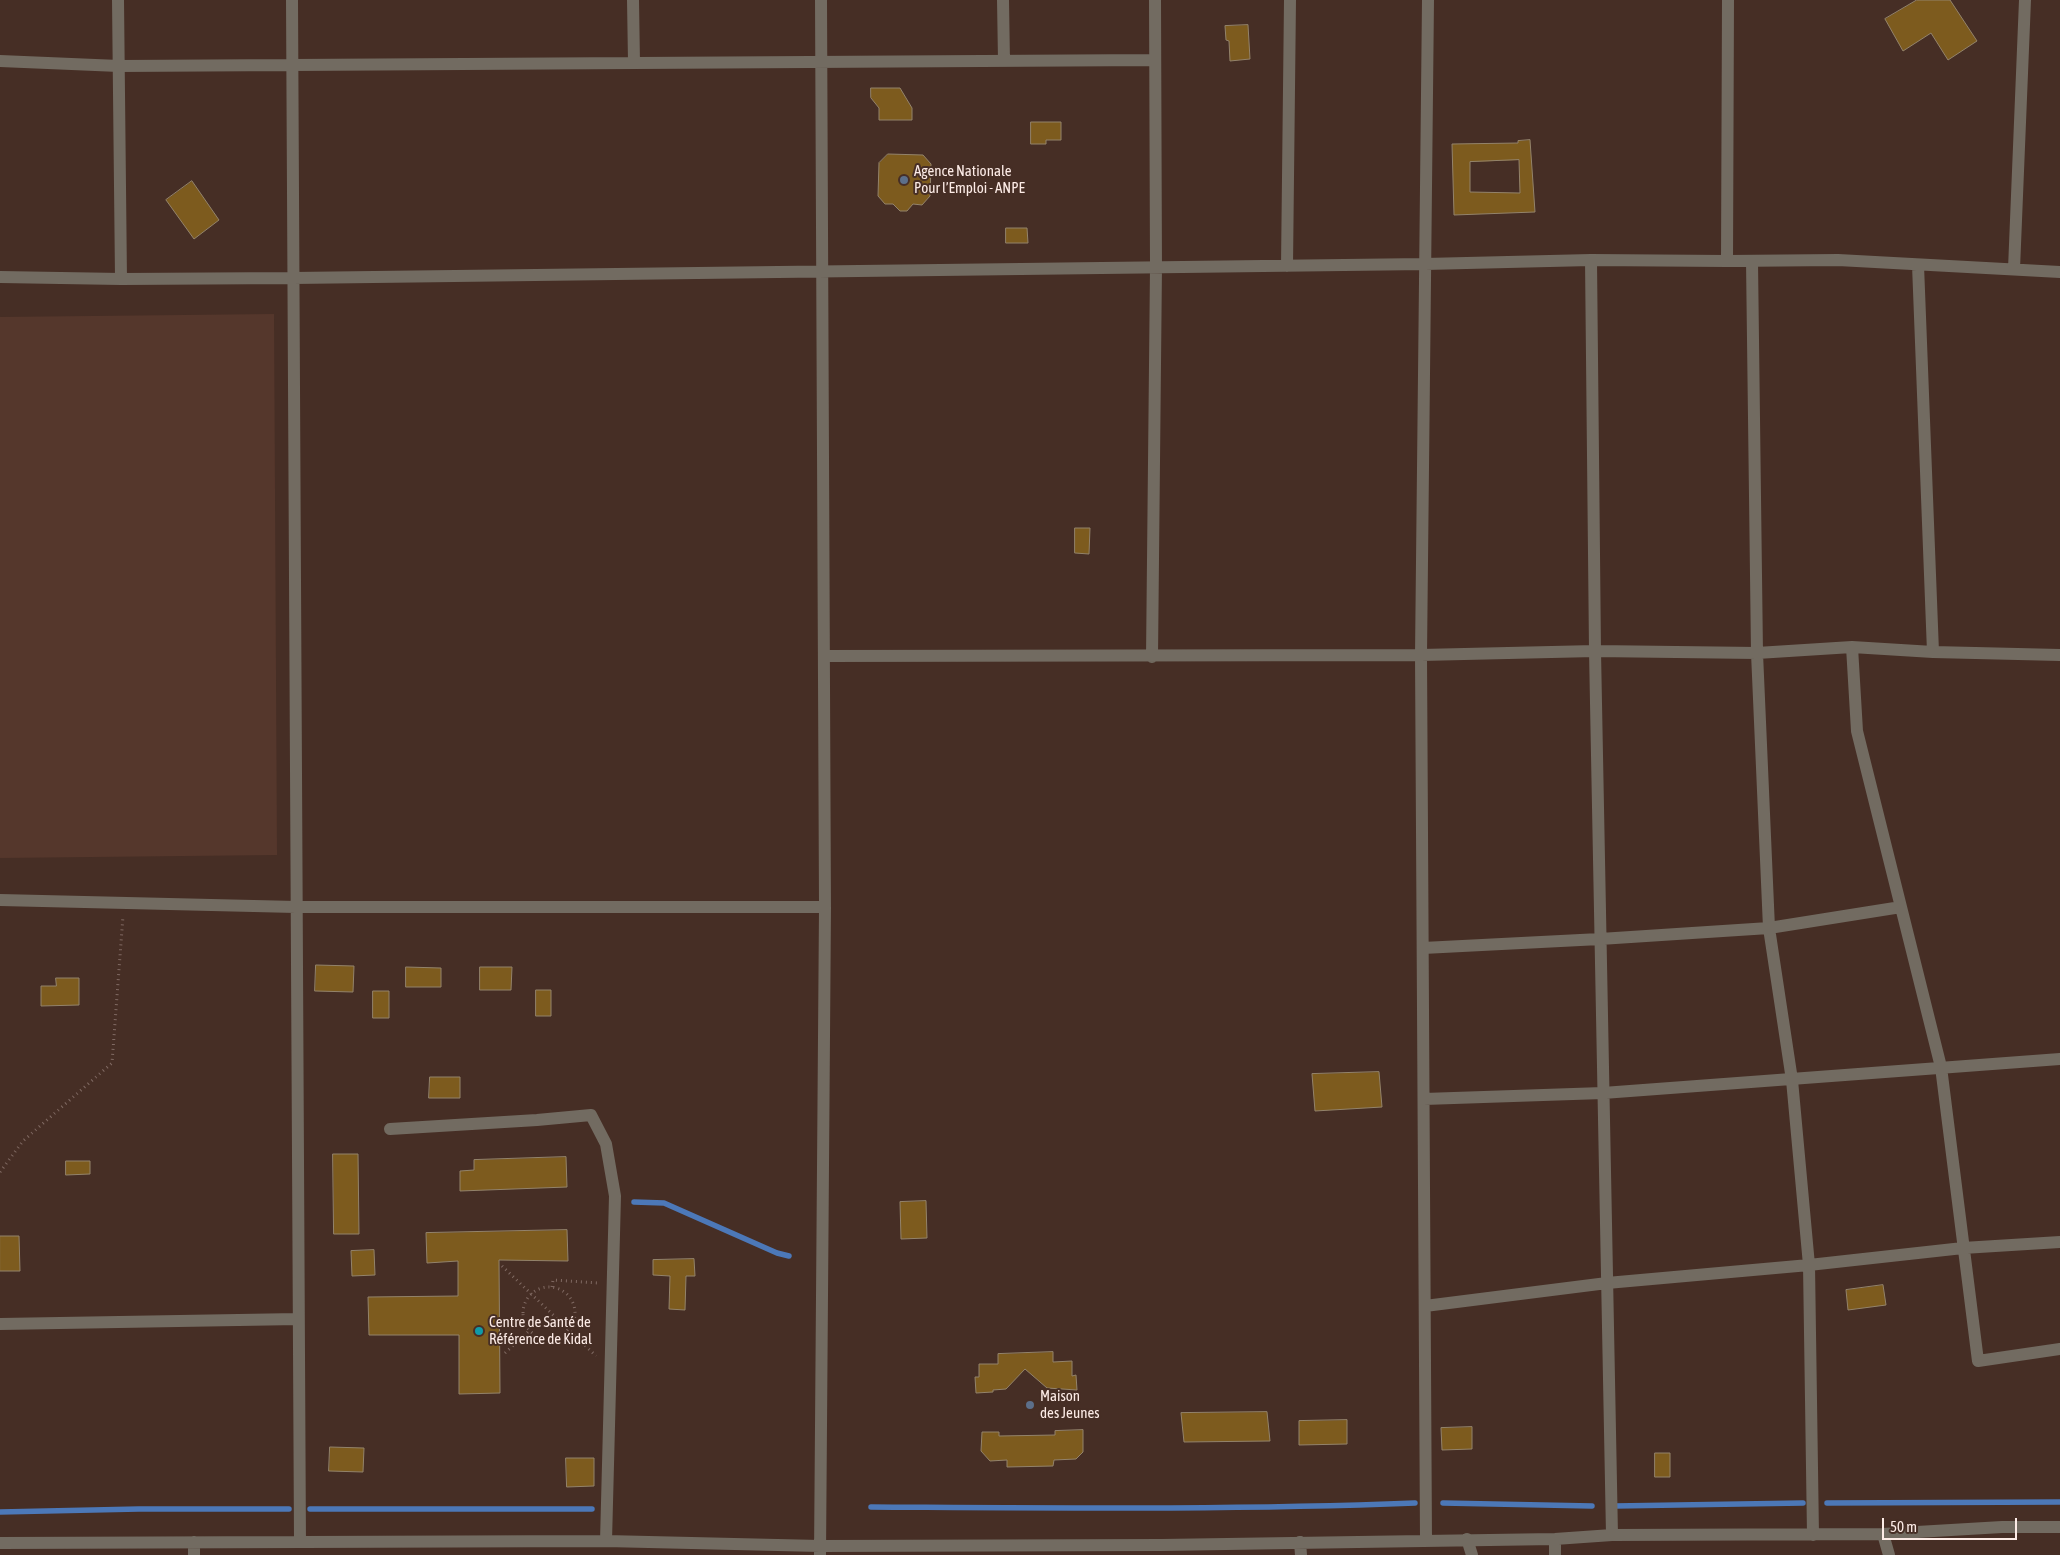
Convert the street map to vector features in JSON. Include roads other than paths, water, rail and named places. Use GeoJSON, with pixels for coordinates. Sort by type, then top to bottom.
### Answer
{"type":"FeatureCollection","features":[{"type":"Feature","properties":{"kind":"street"},"geometry":{"type":"LineString","coordinates":[[118,0],[121,279]]}},
{"type":"Feature","properties":{"kind":"street"},"geometry":{"type":"LineString","coordinates":[[292,0],[300,1541]]}},
{"type":"Feature","properties":{"kind":"street"},"geometry":{"type":"LineString","coordinates":[[633,0],[634,62]]}},
{"type":"Feature","properties":{"kind":"street"},"geometry":{"type":"LineString","coordinates":[[820,1551],[825,907],[821,0]]}},
{"type":"Feature","properties":{"kind":"street"},"geometry":{"type":"LineString","coordinates":[[1003,0],[1004,61]]}},
{"type":"Feature","properties":{"kind":"street"},"geometry":{"type":"LineString","coordinates":[[1152,657],[1156,267],[1155,0]]}},
{"type":"Feature","properties":{"kind":"street"},"geometry":{"type":"LineString","coordinates":[[1288,266],[1290,0]]}},
{"type":"Feature","properties":{"kind":"street"},"geometry":{"type":"LineString","coordinates":[[1426,1540],[1421,655],[1428,0]]}},
{"type":"Feature","properties":{"kind":"street"},"geometry":{"type":"LineString","coordinates":[[1727,261],[1728,0]]}},
{"type":"Feature","properties":{"kind":"street"},"geometry":{"type":"LineString","coordinates":[[2014,269],[2025,0]]}},
{"type":"Feature","properties":{"kind":"street"},"geometry":{"type":"LineString","coordinates":[[0,62],[119,66],[1155,60]]}},
{"type":"Feature","properties":{"kind":"street"},"geometry":{"type":"LineString","coordinates":[[1591,260],[1595,651],[1612,1535]]}},
{"type":"Feature","properties":{"kind":"street"},"geometry":{"type":"LineString","coordinates":[[0,277],[121,279],[293,278],[1288,266],[1591,260],[1838,260],[2060,272]]}},
{"type":"Feature","properties":{"kind":"street"},"geometry":{"type":"LineString","coordinates":[[1752,261],[1757,653],[1769,928],[1792,1080],[1809,1266],[1813,1536]]}},
{"type":"Feature","properties":{"kind":"street"},"geometry":{"type":"LineString","coordinates":[[1918,265],[1933,652]]}},
{"type":"Feature","properties":{"kind":"street"},"geometry":{"type":"LineString","coordinates":[[824,656],[1152,657],[1421,655],[1595,651],[1757,653],[1852,647],[1933,652],[2060,655]]}},
{"type":"Feature","properties":{"kind":"street"},"geometry":{"type":"LineString","coordinates":[[1852,647],[1857,731],[1941,1067],[1978,1361],[2060,1349]]}},
{"type":"Feature","properties":{"kind":"street"},"geometry":{"type":"LineString","coordinates":[[0,900],[296,907],[825,907]]}},
{"type":"Feature","properties":{"kind":"street"},"geometry":{"type":"LineString","coordinates":[[1423,948],[1769,928],[1901,906]]}},
{"type":"Feature","properties":{"kind":"street"},"geometry":{"type":"LineString","coordinates":[[1424,1099],[1603,1093],[2060,1059]]}},
{"type":"Feature","properties":{"kind":"street"},"geometry":{"type":"LineString","coordinates":[[390,1129],[591,1115],[606,1144],[615,1196],[606,1541]]}},
{"type":"Feature","properties":{"kind":"street"},"geometry":{"type":"LineString","coordinates":[[1425,1306],[1607,1283],[1809,1266],[1963,1248],[2060,1242]]}},
{"type":"Feature","properties":{"kind":"street"},"geometry":{"type":"LineString","coordinates":[[0,1324],[298,1319]]}},
{"type":"Feature","properties":{"kind":"street"},"geometry":{"type":"LineString","coordinates":[[0,1543],[24,1549],[194,1542],[606,1541],[820,1551],[1161,1550],[1301,1548],[1426,1540],[1555,1539],[1612,1535],[1813,1536],[2002,1527],[2060,1527]]}},
{"type":"Feature","properties":{"kind":"street"},"geometry":{"type":"LineString","coordinates":[[1883,1534],[1889,1555]]}},
{"type":"Feature","properties":{"kind":"street"},"geometry":{"type":"LineString","coordinates":[[1555,1539],[1555,1555]]}},
{"type":"Feature","properties":{"kind":"street"},"geometry":{"type":"LineString","coordinates":[[1468,1540],[1472,1555]]}},
{"type":"Feature","properties":{"kind":"street"},"geometry":{"type":"LineString","coordinates":[[194,1542],[194,1555]]}},
{"type":"Feature","properties":{"kind":"street"},"geometry":{"type":"LineString","coordinates":[[382,1542],[382,1555]]}},
{"type":"Feature","properties":{"kind":"waterway"},"geometry":{"type":"LineString","coordinates":[[634,1202],[664,1203],[777,1253],[789,1256]]}},
{"type":"Feature","properties":{"kind":"waterway"},"geometry":{"type":"LineString","coordinates":[[1827,1503],[2060,1502]]}},
{"type":"Feature","properties":{"kind":"waterway"},"geometry":{"type":"LineString","coordinates":[[871,1507],[1211,1508],[1415,1503]]}},
{"type":"Feature","properties":{"kind":"waterway"},"geometry":{"type":"LineString","coordinates":[[1443,1503],[1592,1506]]}},
{"type":"Feature","properties":{"kind":"waterway"},"geometry":{"type":"LineString","coordinates":[[1615,1506],[1803,1503]]}},
{"type":"Feature","properties":{"kind":"waterway"},"geometry":{"type":"LineString","coordinates":[[0,1512],[139,1509],[289,1509]]}},
{"type":"Feature","properties":{"kind":"waterway"},"geometry":{"type":"LineString","coordinates":[[310,1509],[592,1509]]}},
{"type":"Feature","properties":{"kind":"place","name":"Agence Nationale Pour l’Emploi - ANPE"},"geometry":{"type":"Point","coordinates":[904,180]}},
{"type":"Feature","properties":{"kind":"place","name":"Centre de Santé de Référence de Kidal"},"geometry":{"type":"Point","coordinates":[479,1331]}},
{"type":"Feature","properties":{"kind":"place","name":"Maison des Jeunes"},"geometry":{"type":"Point","coordinates":[1030,1405]}}]}
